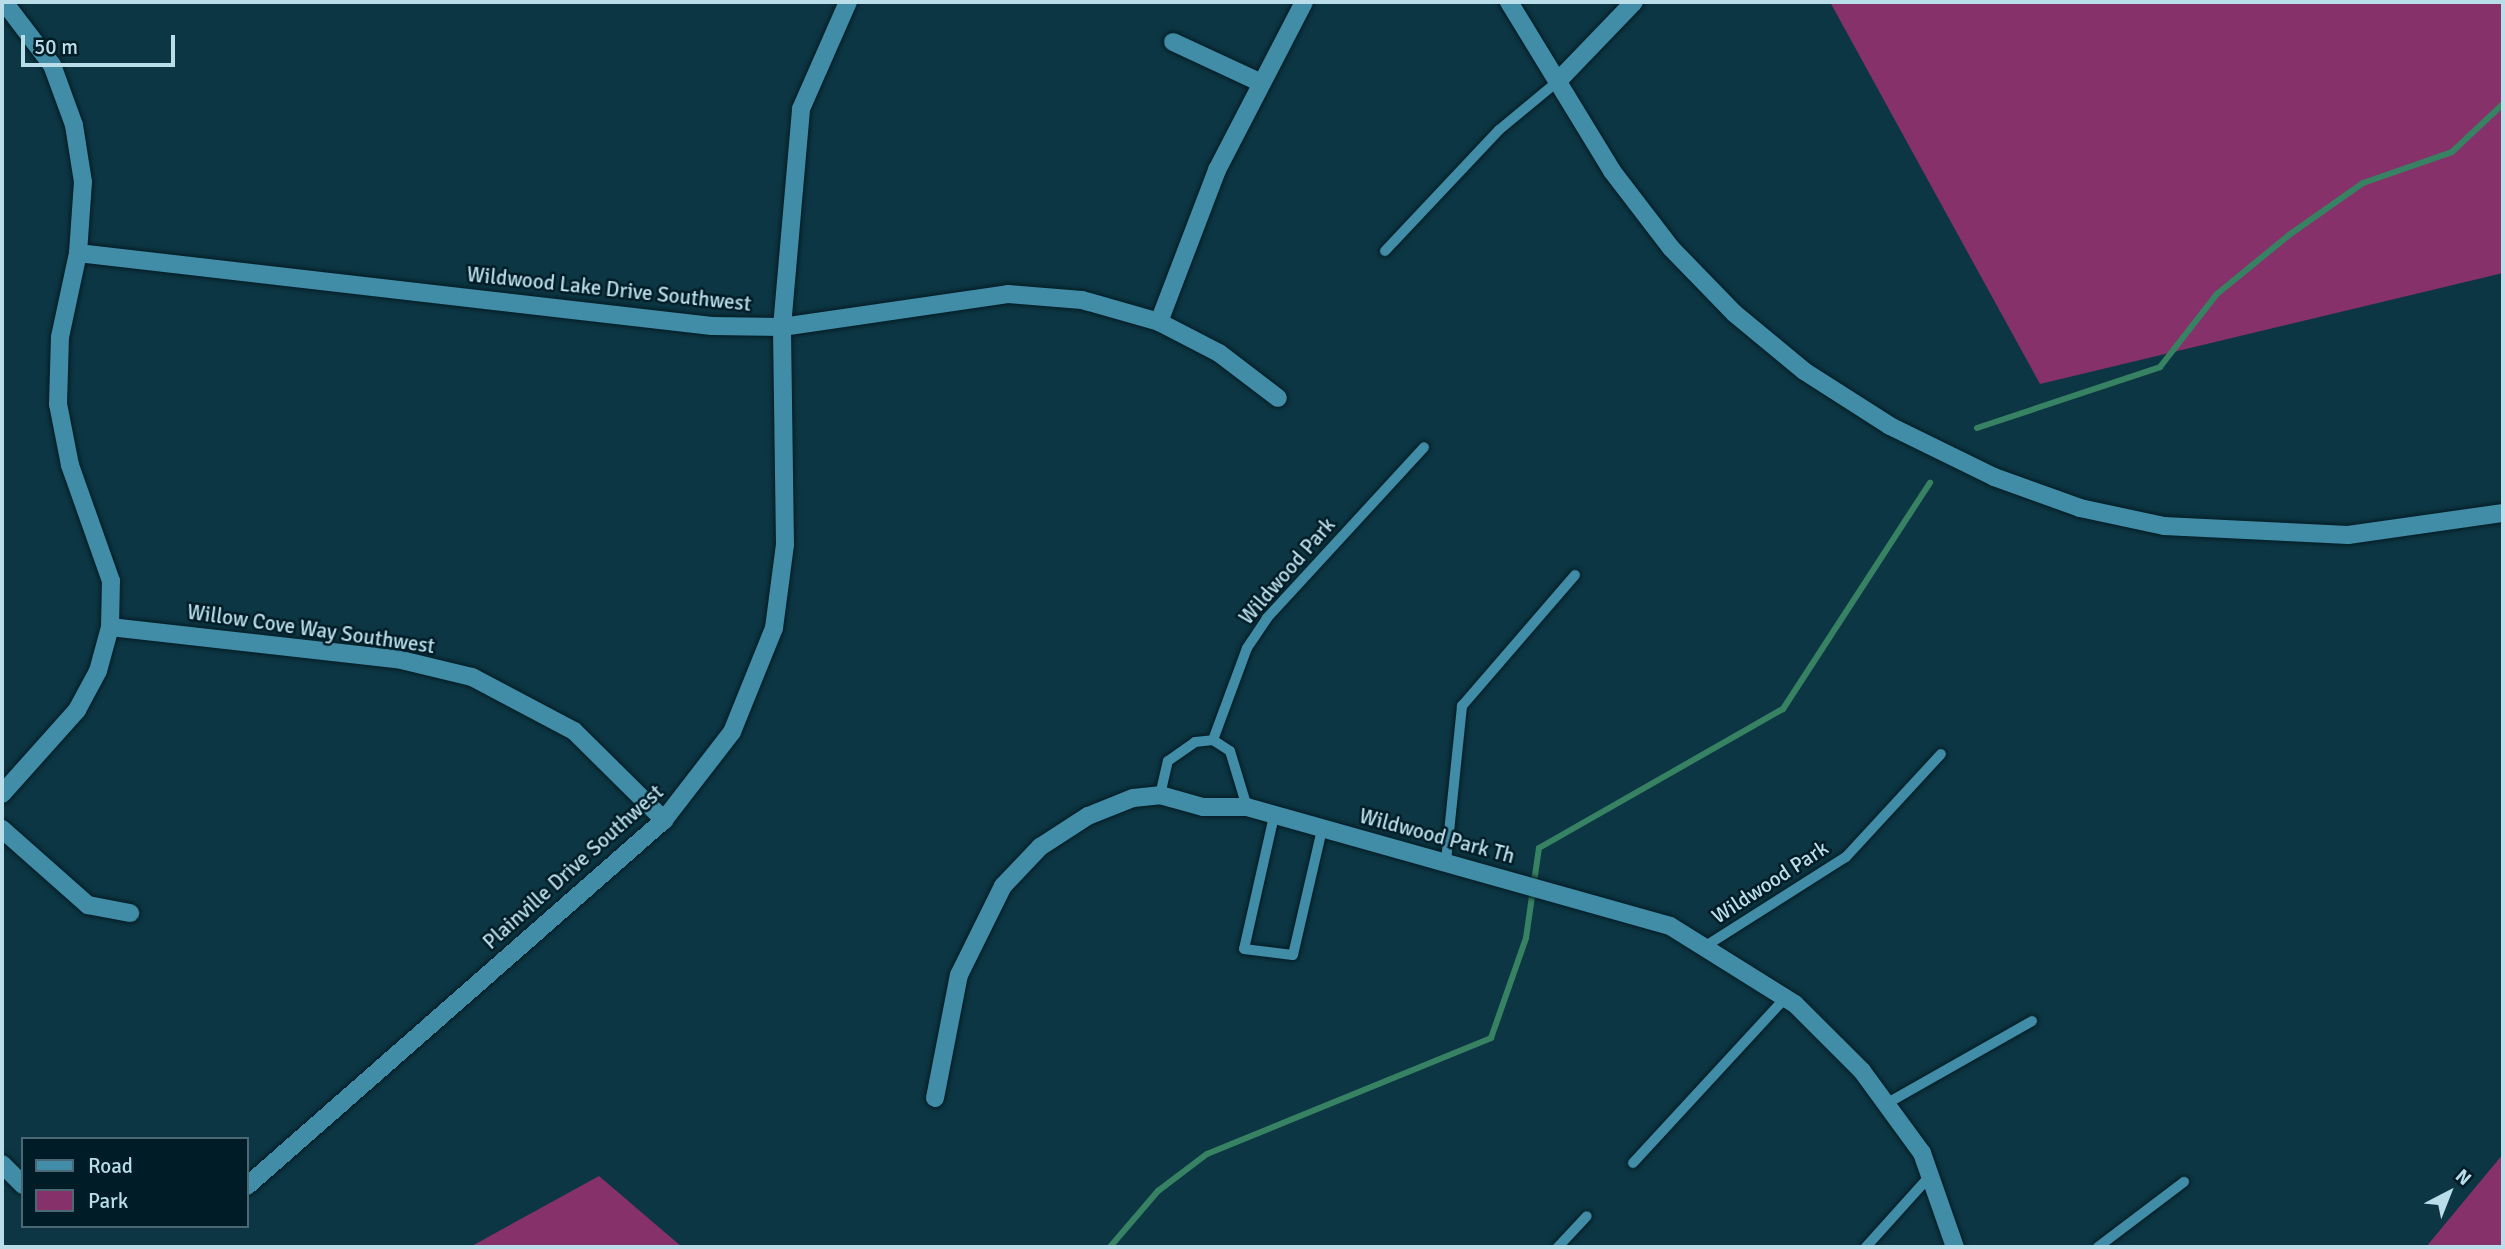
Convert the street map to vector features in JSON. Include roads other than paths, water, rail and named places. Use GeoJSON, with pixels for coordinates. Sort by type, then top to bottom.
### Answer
{"type":"FeatureCollection","features":[{"type":"Feature","properties":{"kind":"street"},"geometry":{"type":"LineString","coordinates":[[2,794],[77,710],[110,627],[111,581],[70,465],[58,404],[60,337],[78,253],[83,182],[74,125],[52,65],[4,2]]}},
{"type":"Feature","properties":{"kind":"street","name":"Plainville Drive Southwest"},"geometry":{"type":"LineString","coordinates":[[248,1185],[664,820],[732,732],[774,628],[785,545],[782,327],[801,109],[848,2]]}},
{"type":"Feature","properties":{"kind":"street"},"geometry":{"type":"LineString","coordinates":[[1159,322],[1217,170],[1259,82],[1304,2]]}},
{"type":"Feature","properties":{"kind":"street"},"geometry":{"type":"LineString","coordinates":[[1509,2],[1557,82],[1662,237],[1734,313],[1804,371],[1889,426],[1994,477],[2080,508],[2233,533],[2402,531],[2503,513]]}},
{"type":"Feature","properties":{"kind":"street"},"geometry":{"type":"LineString","coordinates":[[1557,82],[1634,2]]}},
{"type":"Feature","properties":{"kind":"street"},"geometry":{"type":"LineString","coordinates":[[1173,42],[1259,82]]}},
{"type":"Feature","properties":{"kind":"street","name":"Wildwood Lake Drive Southwest"},"geometry":{"type":"LineString","coordinates":[[78,253],[712,326],[782,327],[1008,294],[1082,300],[1159,322],[1219,353],[1278,398]]}},
{"type":"Feature","properties":{"kind":"street","name":"Willow Cove Way Southwest"},"geometry":{"type":"LineString","coordinates":[[110,627],[397,659],[472,677],[574,731],[664,820]]}},
{"type":"Feature","properties":{"kind":"street"},"geometry":{"type":"LineString","coordinates":[[935,1098],[959,975],[1003,887],[1040,847],[1088,816],[1160,795]]}},
{"type":"Feature","properties":{"kind":"street","name":"Wildwood Park Th"},"geometry":{"type":"LineString","coordinates":[[1160,795],[1203,807],[1247,807],[1670,926],[1784,998],[1862,1071],[1922,1153],[1955,1247]]}},
{"type":"Feature","properties":{"kind":"street"},"geometry":{"type":"LineString","coordinates":[[2,829],[88,905],[130,913]]}},
{"type":"Feature","properties":{"kind":"street"},"geometry":{"type":"LineString","coordinates":[[2,1164],[21,1183]]}},
{"type":"Feature","properties":{"kind":"lane"},"geometry":{"type":"LineString","coordinates":[[1385,251],[1499,130],[1557,82]]}},
{"type":"Feature","properties":{"kind":"lane","name":"Wildwood Park"},"geometry":{"type":"LineString","coordinates":[[1213,740],[1247,648],[1267,618],[1424,447]]}},
{"type":"Feature","properties":{"kind":"lane"},"geometry":{"type":"LineString","coordinates":[[1446,862],[1462,706],[1575,575]]}},
{"type":"Feature","properties":{"kind":"lane"},"geometry":{"type":"LineString","coordinates":[[1160,795],[1168,761],[1195,742],[1213,740],[1230,751],[1247,807]]}},
{"type":"Feature","properties":{"kind":"lane","name":"Wildwood Park"},"geometry":{"type":"LineString","coordinates":[[1704,947],[1846,857],[1941,754]]}},
{"type":"Feature","properties":{"kind":"lane"},"geometry":{"type":"LineString","coordinates":[[1273,816],[1244,949],[1293,955],[1322,830]]}},
{"type":"Feature","properties":{"kind":"lane"},"geometry":{"type":"LineString","coordinates":[[1633,1163],[1784,998]]}},
{"type":"Feature","properties":{"kind":"lane"},"geometry":{"type":"LineString","coordinates":[[1886,1104],[2032,1021]]}},
{"type":"Feature","properties":{"kind":"lane"},"geometry":{"type":"LineString","coordinates":[[1866,1247],[1930,1176]]}},
{"type":"Feature","properties":{"kind":"lane"},"geometry":{"type":"LineString","coordinates":[[2098,1247],[2184,1182]]}},
{"type":"Feature","properties":{"kind":"lane"},"geometry":{"type":"LineString","coordinates":[[1558,1247],[1587,1216]]}},
{"type":"Feature","properties":{"kind":"waterway"},"geometry":{"type":"LineString","coordinates":[[1977,428],[2160,367],[2217,294],[2289,235],[2363,183],[2452,152],[2503,104]]}},
{"type":"Feature","properties":{"kind":"waterway"},"geometry":{"type":"LineString","coordinates":[[1110,1247],[1158,1191],[1207,1154],[1491,1038],[1526,938],[1539,848],[1783,709],[1930,483]]}}]}
